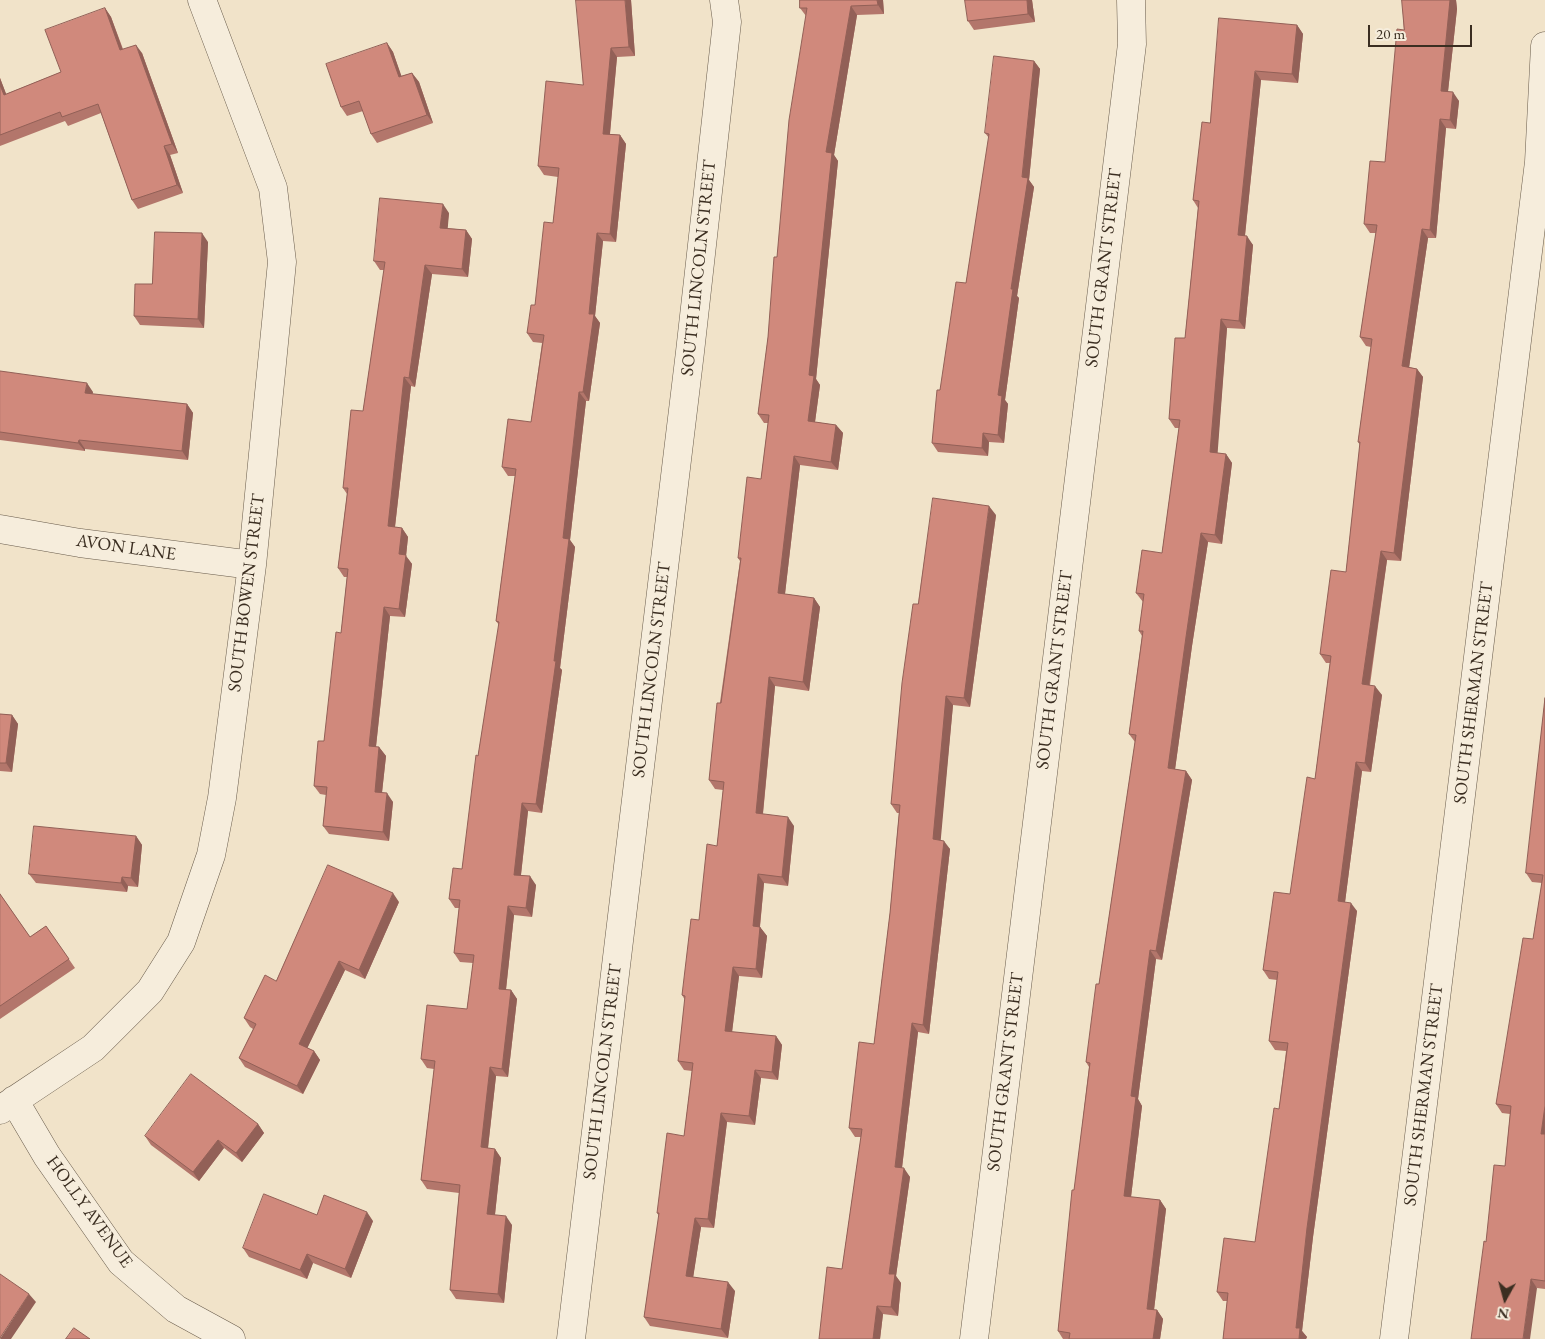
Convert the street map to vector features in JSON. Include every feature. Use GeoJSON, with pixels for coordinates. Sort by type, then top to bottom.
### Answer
{"type":"FeatureCollection","features":[{"type":"Feature","properties":{"kind":"street","name":"SOUTH BOWEN STREET"},"geometry":{"type":"LineString","coordinates":[[7,1105],[93,1048],[150,991],[182,942],[211,855],[222,798],[252,564],[282,262],[273,188],[202,0]]}},
{"type":"Feature","properties":{"kind":"street","name":"SOUTH LINCOLN STREET"},"geometry":{"type":"LineString","coordinates":[[571,1339],[690,352],[727,22],[724,0]]}},
{"type":"Feature","properties":{"kind":"street","name":"SOUTH GRANT STREET"},"geometry":{"type":"LineString","coordinates":[[974,1339],[1132,44],[1131,0]]}},
{"type":"Feature","properties":{"kind":"street","name":"SOUTH SHERMAN STREET"},"geometry":{"type":"LineString","coordinates":[[1394,1339],[1542,162],[1545,46]]}},
{"type":"Feature","properties":{"kind":"street","name":"AVON LANE"},"geometry":{"type":"LineString","coordinates":[[0,529],[80,543],[252,564]]}},
{"type":"Feature","properties":{"kind":"street","name":"HOLLY AVENUE"},"geometry":{"type":"LineString","coordinates":[[7,1105],[47,1156],[121,1262],[176,1309],[231,1339]]}},
{"type":"Feature","properties":{"kind":"building"},"geometry":{"type":"Polygon","coordinates":[[[576,0],[625,0],[629,47],[611,48],[603,134],[620,135],[610,234],[597,233],[589,314],[594,314],[583,392],[579,392],[563,538],[569,539],[554,661],[556,661],[536,804],[522,803],[514,875],[530,876],[526,908],[508,906],[499,989],[511,990],[502,1069],[490,1067],[481,1147],[495,1149],[487,1214],[506,1216],[498,1294],[450,1290],[460,1185],[421,1180],[435,1061],[421,1059],[427,1005],[467,1009],[474,955],[454,953],[460,900],[449,899],[453,868],[462,869],[476,755],[478,756],[499,622],[496,621],[516,469],[502,467],[508,419],[531,422],[544,335],[527,333],[531,305],[535,305],[544,222],[553,223],[559,168],[538,166],[546,81],[583,85],[576,0]]]}},
{"type":"Feature","properties":{"kind":"building"},"geometry":{"type":"Polygon","coordinates":[[[800,0],[877,0],[878,5],[851,6],[826,152],[832,153],[809,375],[814,376],[808,421],[836,425],[831,462],[794,456],[778,593],[814,598],[803,682],[769,677],[756,813],[788,817],[782,877],[758,874],[753,926],[760,927],[756,969],[733,967],[725,1031],[776,1036],[772,1072],[755,1070],[749,1116],[721,1113],[708,1219],[695,1218],[686,1276],[728,1282],[721,1329],[644,1317],[659,1213],[657,1213],[667,1133],[684,1136],[693,1063],[678,1061],[685,996],[682,995],[691,919],[699,920],[707,844],[717,846],[724,782],[709,780],[717,703],[721,703],[741,558],[738,558],[747,477],[761,479],[769,415],[758,414],[768,337],[774,257],[777,257],[789,120],[807,8],[800,8],[800,0]]]}},
{"type":"Feature","properties":{"kind":"building"},"geometry":{"type":"Polygon","coordinates":[[[965,0],[1027,0],[1028,14],[968,21],[965,0]]]}},
{"type":"Feature","properties":{"kind":"building"},"geometry":{"type":"Polygon","coordinates":[[[1402,0],[1450,0],[1441,91],[1453,92],[1450,120],[1440,119],[1430,230],[1422,229],[1402,366],[1417,369],[1394,553],[1381,551],[1362,684],[1375,686],[1365,763],[1356,762],[1338,901],[1351,903],[1307,1228],[1296,1328],[1300,1328],[1299,1339],[1223,1339],[1228,1293],[1217,1292],[1224,1238],[1255,1242],[1274,1108],[1279,1109],[1288,1043],[1269,1041],[1278,972],[1263,970],[1274,892],[1290,894],[1307,777],[1315,779],[1331,656],[1320,654],[1331,570],[1346,572],[1360,442],[1358,442],[1372,339],[1360,337],[1377,225],[1364,224],[1370,161],[1385,162],[1397,29],[1404,30],[1402,0]]]}},
{"type":"Feature","properties":{"kind":"building"},"geometry":{"type":"Polygon","coordinates":[[[105,8],[120,50],[136,45],[172,144],[164,146],[177,185],[132,200],[98,104],[62,117],[60,112],[0,135],[0,85],[4,95],[61,72],[45,30],[105,8]]]}},
{"type":"Feature","properties":{"kind":"building"},"geometry":{"type":"Polygon","coordinates":[[[1219,18],[1297,25],[1292,74],[1255,71],[1238,235],[1247,236],[1239,321],[1221,319],[1210,452],[1226,454],[1215,535],[1201,533],[1168,768],[1186,771],[1156,951],[1150,950],[1131,1096],[1136,1097],[1124,1196],[1160,1200],[1147,1309],[1157,1310],[1153,1339],[1069,1339],[1070,1333],[1058,1331],[1072,1190],[1074,1190],[1090,1063],[1086,1062],[1096,984],[1099,984],[1136,735],[1129,734],[1143,631],[1139,631],[1144,594],[1136,593],[1142,550],[1162,553],[1180,420],[1169,419],[1175,338],[1185,338],[1199,201],[1193,200],[1202,122],[1210,123],[1219,18]]]}},
{"type":"Feature","properties":{"kind":"building"},"geometry":{"type":"Polygon","coordinates":[[[387,43],[399,77],[412,73],[427,115],[371,134],[359,101],[341,107],[326,64],[387,43]]]}},
{"type":"Feature","properties":{"kind":"building"},"geometry":{"type":"Polygon","coordinates":[[[994,56],[1034,61],[1022,177],[1028,178],[1011,289],[1013,289],[998,395],[1002,396],[998,435],[983,433],[982,448],[932,443],[937,390],[940,390],[956,282],[966,283],[989,134],[985,133],[994,56]]]}},
{"type":"Feature","properties":{"kind":"building"},"geometry":{"type":"Polygon","coordinates":[[[380,198],[443,204],[440,228],[466,230],[462,269],[425,265],[409,378],[404,377],[388,526],[402,528],[399,554],[406,555],[399,609],[384,607],[369,746],[379,747],[375,792],[387,793],[383,832],[323,826],[327,787],[314,786],[318,741],[324,741],[336,632],[341,633],[348,569],[338,568],[348,488],[343,488],[351,410],[363,411],[385,262],[374,261],[380,198]]]}},
{"type":"Feature","properties":{"kind":"building"},"geometry":{"type":"Polygon","coordinates":[[[155,232],[202,233],[198,319],[134,316],[135,284],[152,284],[155,232]]]}},
{"type":"Feature","properties":{"kind":"building"},"geometry":{"type":"Polygon","coordinates":[[[0,371],[87,383],[85,393],[187,404],[182,451],[79,440],[78,443],[0,432],[0,371]]]}},
{"type":"Feature","properties":{"kind":"building"},"geometry":{"type":"Polygon","coordinates":[[[933,498],[989,506],[964,698],[946,696],[933,839],[944,841],[923,1025],[912,1023],[895,1167],[904,1168],[889,1274],[895,1274],[891,1307],[877,1306],[873,1339],[819,1339],[827,1267],[842,1269],[862,1129],[849,1128],[859,1042],[874,1044],[890,913],[900,805],[891,804],[902,683],[913,604],[918,604],[933,498]]]}},
{"type":"Feature","properties":{"kind":"building"},"geometry":{"type":"Polygon","coordinates":[[[1545,698],[1545,1106],[1541,1134],[1545,1134],[1545,1281],[1531,1279],[1523,1339],[1471,1339],[1484,1241],[1486,1242],[1494,1165],[1505,1166],[1511,1106],[1496,1104],[1523,938],[1533,939],[1543,875],[1526,873],[1545,698]]]}},
{"type":"Feature","properties":{"kind":"building"},"geometry":{"type":"Polygon","coordinates":[[[0,714],[12,715],[6,763],[0,763],[0,714]]]}},
{"type":"Feature","properties":{"kind":"building"},"geometry":{"type":"Polygon","coordinates":[[[34,826],[136,836],[131,878],[122,877],[121,883],[29,874],[34,826]]]}},
{"type":"Feature","properties":{"kind":"building"},"geometry":{"type":"Polygon","coordinates":[[[328,865],[393,893],[359,970],[339,961],[299,1044],[314,1051],[297,1086],[239,1058],[256,1024],[244,1018],[265,975],[276,981],[328,865]]]}},
{"type":"Feature","properties":{"kind":"building"},"geometry":{"type":"Polygon","coordinates":[[[0,894],[30,937],[46,926],[69,959],[0,1006],[0,894]]]}},
{"type":"Feature","properties":{"kind":"building"},"geometry":{"type":"Polygon","coordinates":[[[191,1074],[258,1124],[236,1153],[218,1140],[193,1172],[145,1136],[191,1074]]]}},
{"type":"Feature","properties":{"kind":"building"},"geometry":{"type":"Polygon","coordinates":[[[264,1194],[317,1215],[324,1195],[367,1212],[345,1269],[307,1254],[300,1270],[243,1248],[264,1194]]]}},
{"type":"Feature","properties":{"kind":"building"},"geometry":{"type":"Polygon","coordinates":[[[0,1274],[29,1294],[0,1338],[0,1274]]]}},
{"type":"Feature","properties":{"kind":"building"},"geometry":{"type":"Polygon","coordinates":[[[74,1328],[90,1339],[66,1339],[74,1328]]]}}]}
